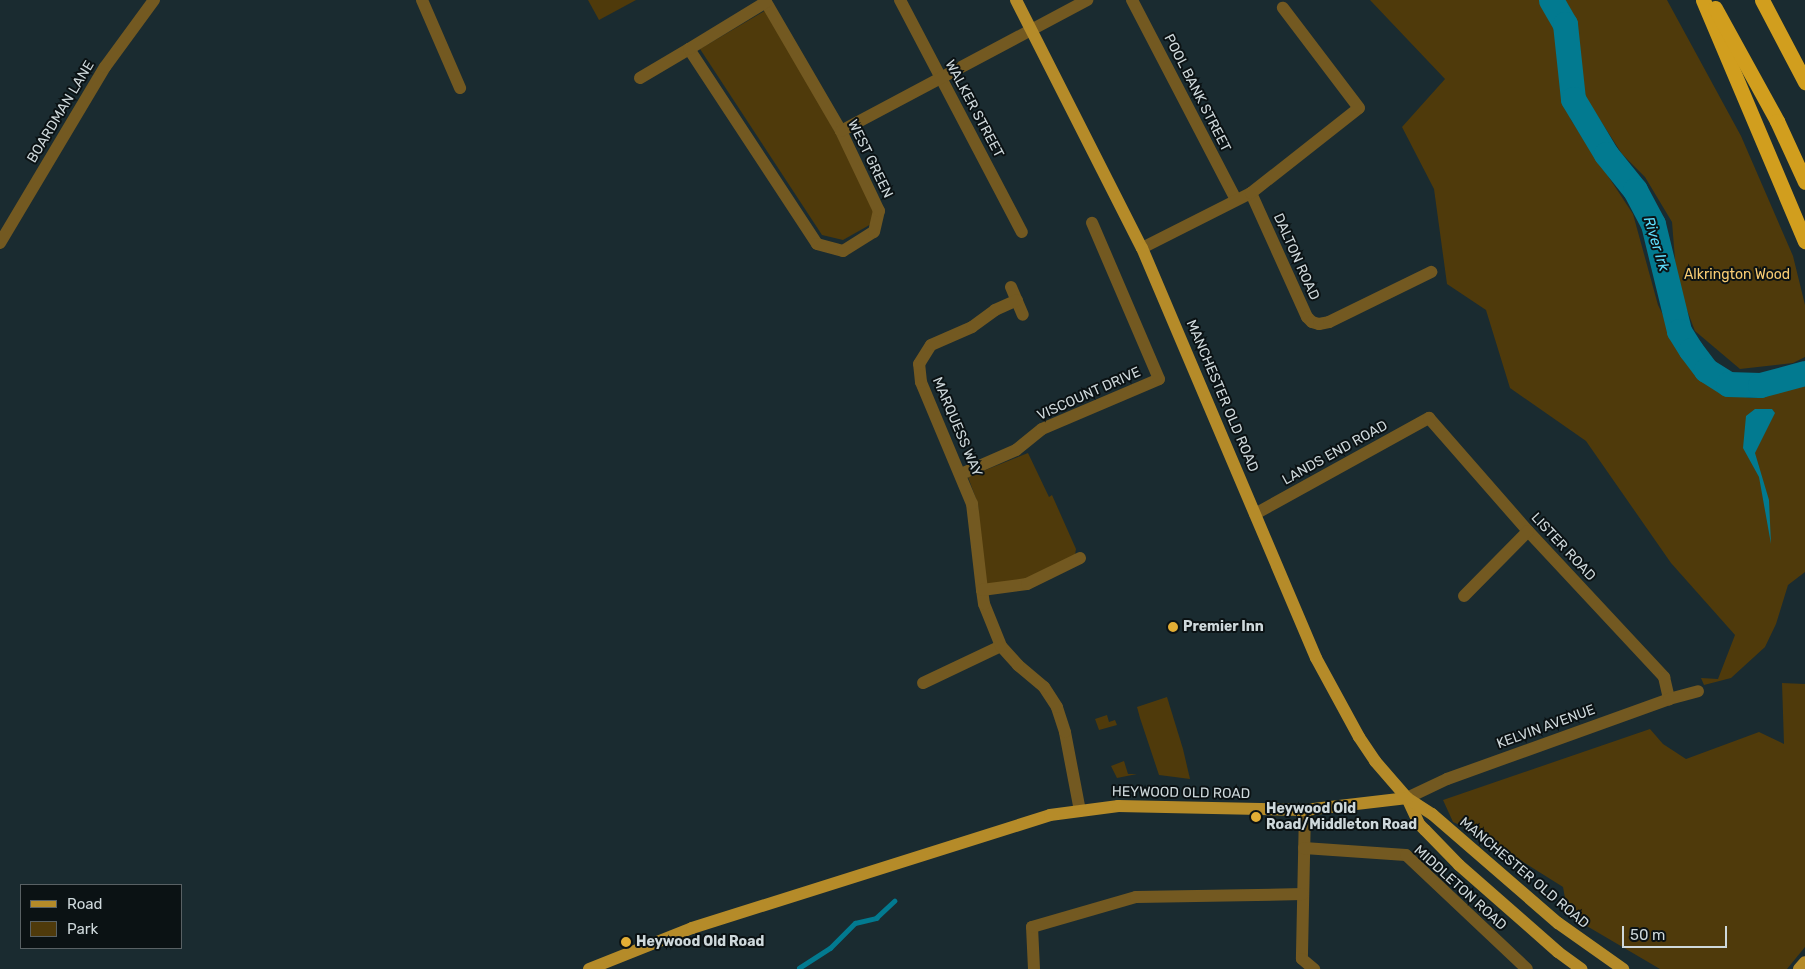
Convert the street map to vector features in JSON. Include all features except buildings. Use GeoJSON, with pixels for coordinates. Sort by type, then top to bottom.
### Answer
{"type":"FeatureCollection","features":[{"type":"Feature","properties":{"kind":"highway"},"geometry":{"type":"LineString","coordinates":[[1703,0],[1805,242]]}},
{"type":"Feature","properties":{"kind":"highway"},"geometry":{"type":"LineString","coordinates":[[1710,0],[1777,121],[1805,182]]}},
{"type":"Feature","properties":{"kind":"highway"},"geometry":{"type":"LineString","coordinates":[[1762,0],[1805,82]]}},
{"type":"Feature","properties":{"kind":"main road","name":"MANCHESTER OLD ROAD"},"geometry":{"type":"LineString","coordinates":[[1016,0],[1142,248],[1316,658],[1340,704],[1370,754],[1407,798],[1419,824],[1459,866],[1558,952],[1581,969]]}},
{"type":"Feature","properties":{"kind":"main road","name":"MANCHESTER OLD ROAD"},"geometry":{"type":"LineString","coordinates":[[1407,798],[1432,814],[1558,923],[1622,968]]}},
{"type":"Feature","properties":{"kind":"main road","name":"HEYWOOD OLD ROAD"},"geometry":{"type":"LineString","coordinates":[[590,969],[692,928],[1050,815],[1118,806],[1305,810],[1407,798]]}},
{"type":"Feature","properties":{"kind":"main road"},"geometry":{"type":"LineString","coordinates":[[1799,969],[1805,962]]}},
{"type":"Feature","properties":{"kind":"street","name":"BOARDMAN LANE"},"geometry":{"type":"LineString","coordinates":[[0,244],[105,68],[154,0]]}},
{"type":"Feature","properties":{"kind":"street"},"geometry":{"type":"LineString","coordinates":[[422,0],[460,88]]}},
{"type":"Feature","properties":{"kind":"street","name":"WALKER STREET"},"geometry":{"type":"LineString","coordinates":[[900,0],[1022,232]]}},
{"type":"Feature","properties":{"kind":"street"},"geometry":{"type":"LineString","coordinates":[[841,131],[1087,0]]}},
{"type":"Feature","properties":{"kind":"street","name":"POOL BANK STREET"},"geometry":{"type":"LineString","coordinates":[[1132,0],[1236,200]]}},
{"type":"Feature","properties":{"kind":"street","name":"WEST GREEN"},"geometry":{"type":"LineString","coordinates":[[640,78],[766,2],[841,131],[878,211],[874,232],[844,251],[817,244],[689,49]]}},
{"type":"Feature","properties":{"kind":"street"},"geometry":{"type":"LineString","coordinates":[[1142,248],[1251,193],[1359,108],[1283,8]]}},
{"type":"Feature","properties":{"kind":"street","name":"DALTON ROAD"},"geometry":{"type":"LineString","coordinates":[[1251,193],[1307,317],[1312,322],[1319,324],[1329,322],[1431,272]]}},
{"type":"Feature","properties":{"kind":"street","name":"VISCOUNT DRIVE"},"geometry":{"type":"LineString","coordinates":[[961,474],[1016,450],[1042,428],[1159,379],[1092,223]]}},
{"type":"Feature","properties":{"kind":"street"},"geometry":{"type":"LineString","coordinates":[[1011,287],[1023,315]]}},
{"type":"Feature","properties":{"kind":"street","name":"MARQUESS WAY"},"geometry":{"type":"LineString","coordinates":[[1017,300],[995,310],[972,327],[931,345],[919,364],[921,382],[961,474],[975,519],[984,604],[1001,646],[1044,687],[1058,707],[1065,732],[1080,811]]}},
{"type":"Feature","properties":{"kind":"street","name":"LANDS END ROAD"},"geometry":{"type":"LineString","coordinates":[[1255,514],[1429,418]]}},
{"type":"Feature","properties":{"kind":"street","name":"LISTER ROAD"},"geometry":{"type":"LineString","coordinates":[[1429,418],[1528,531],[1664,677],[1669,699]]}},
{"type":"Feature","properties":{"kind":"street"},"geometry":{"type":"LineString","coordinates":[[1464,596],[1528,531]]}},
{"type":"Feature","properties":{"kind":"street"},"geometry":{"type":"LineString","coordinates":[[982,590],[1027,584],[1080,558]]}},
{"type":"Feature","properties":{"kind":"street"},"geometry":{"type":"LineString","coordinates":[[923,683],[1001,646]]}},
{"type":"Feature","properties":{"kind":"street","name":"KELVIN AVENUE"},"geometry":{"type":"LineString","coordinates":[[1407,798],[1447,779],[1669,699],[1698,691]]}},
{"type":"Feature","properties":{"kind":"street"},"geometry":{"type":"LineString","coordinates":[[1305,810],[1302,959],[1314,969]]}},
{"type":"Feature","properties":{"kind":"street","name":"MIDDLETON ROAD"},"geometry":{"type":"LineString","coordinates":[[1304,848],[1406,855],[1527,969]]}},
{"type":"Feature","properties":{"kind":"street"},"geometry":{"type":"LineString","coordinates":[[1034,969],[1032,927],[1136,897],[1303,894]]}},
{"type":"Feature","properties":{"kind":"green space"},"geometry":{"type":"Polygon","coordinates":[[[588,0],[636,0],[599,20],[588,0]]]}},
{"type":"Feature","properties":{"kind":"green space"},"geometry":{"type":"Polygon","coordinates":[[[1370,0],[1543,0],[1552,13],[1557,26],[1564,95],[1571,120],[1633,214],[1658,305],[1677,343],[1700,374],[1717,387],[1732,394],[1750,398],[1762,397],[1784,387],[1805,383],[1805,572],[1788,585],[1776,624],[1765,647],[1731,678],[1704,685],[1701,678],[1718,679],[1735,635],[1671,563],[1586,441],[1510,388],[1486,310],[1447,284],[1434,189],[1402,127],[1445,79],[1370,0]]]}},
{"type":"Feature","properties":{"kind":"green space","name":"Alkrington Wood"},"geometry":{"type":"Polygon","coordinates":[[[1561,0],[1667,0],[1741,136],[1793,256],[1805,305],[1805,357],[1793,363],[1740,369],[1695,331],[1677,284],[1672,222],[1645,177],[1622,154],[1584,95],[1574,30],[1561,0]]]}},
{"type":"Feature","properties":{"kind":"green space"},"geometry":{"type":"Polygon","coordinates":[[[768,9],[874,204],[873,223],[843,240],[822,235],[700,49],[768,9]]]}},
{"type":"Feature","properties":{"kind":"green space"},"geometry":{"type":"Polygon","coordinates":[[[1028,453],[1049,497],[1052,495],[1076,549],[1075,555],[1023,581],[984,586],[978,504],[968,477],[1028,453]]]}},
{"type":"Feature","properties":{"kind":"green space"},"geometry":{"type":"Polygon","coordinates":[[[1782,683],[1805,684],[1805,947],[1787,969],[1660,969],[1568,915],[1563,887],[1477,833],[1453,822],[1443,800],[1650,729],[1663,744],[1686,759],[1759,732],[1784,744],[1782,683]]]}},
{"type":"Feature","properties":{"kind":"green space"},"geometry":{"type":"Polygon","coordinates":[[[1167,697],[1190,779],[1159,775],[1140,718],[1137,707],[1167,697]]]}},
{"type":"Feature","properties":{"kind":"green space"},"geometry":{"type":"Polygon","coordinates":[[[1107,715],[1109,722],[1115,720],[1117,725],[1099,730],[1095,719],[1107,715]]]}},
{"type":"Feature","properties":{"kind":"green space"},"geometry":{"type":"Polygon","coordinates":[[[1124,761],[1128,774],[1137,774],[1117,778],[1111,766],[1124,761]]]}},
{"type":"Feature","properties":{"kind":"water"},"geometry":{"type":"Polygon","coordinates":[[[1755,409],[1772,409],[1775,413],[1755,453],[1769,500],[1771,544],[1759,477],[1743,448],[1746,416],[1755,409]]]}},
{"type":"Feature","properties":{"kind":"waterway","name":"River Irk"},"geometry":{"type":"LineString","coordinates":[[1551,0],[1565,24],[1573,99],[1606,154],[1635,190],[1653,224],[1679,331],[1691,350],[1706,370],[1728,384],[1760,385],[1805,373]]}},
{"type":"Feature","properties":{"kind":"waterway"},"geometry":{"type":"LineString","coordinates":[[799,968],[830,948],[855,923],[876,918],[894,901]]}},
{"type":"Feature","properties":{"kind":"place","name":"Premier Inn"},"geometry":{"type":"Point","coordinates":[1173,627]}},
{"type":"Feature","properties":{"kind":"place","name":"Heywood Old Road/Middleton Road"},"geometry":{"type":"Point","coordinates":[1256,817]}},
{"type":"Feature","properties":{"kind":"place","name":"Heywood Old Road"},"geometry":{"type":"Point","coordinates":[626,942]}}]}
